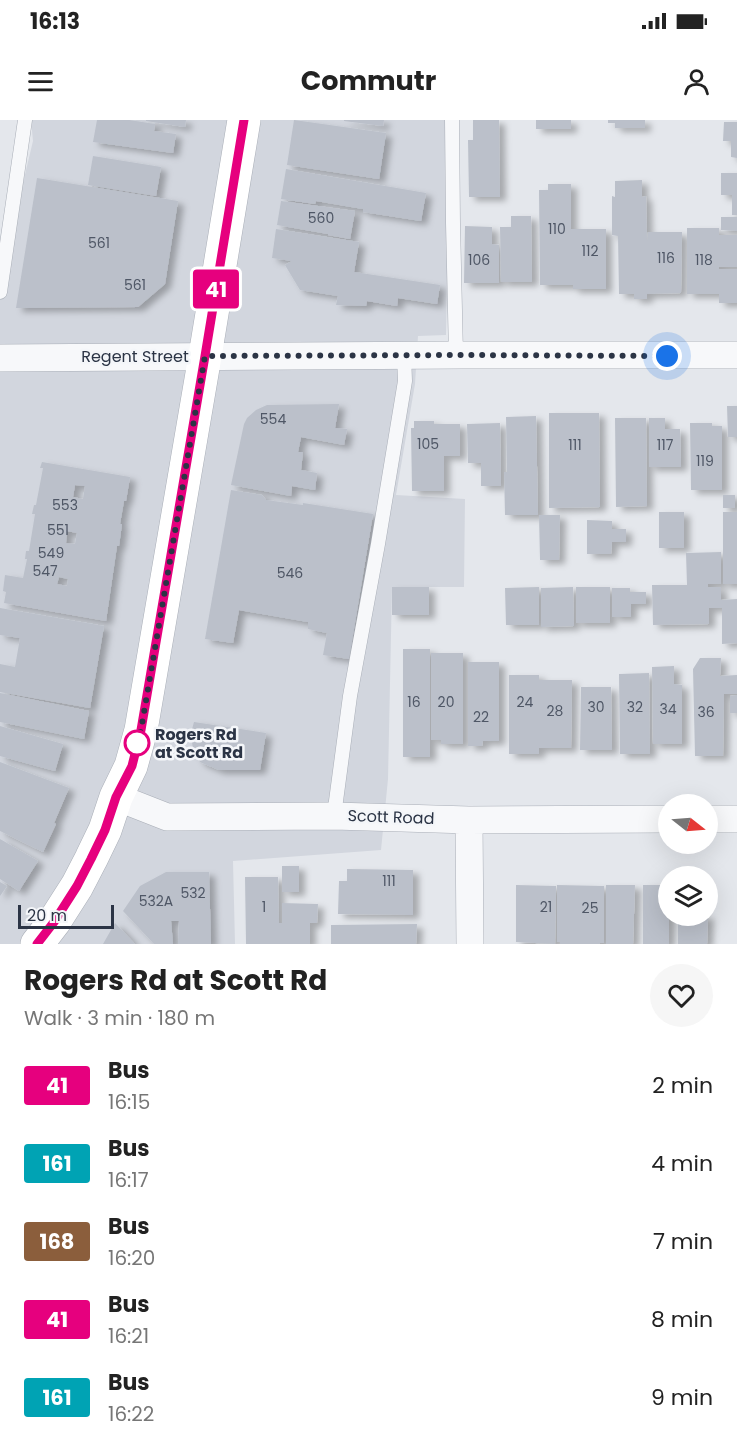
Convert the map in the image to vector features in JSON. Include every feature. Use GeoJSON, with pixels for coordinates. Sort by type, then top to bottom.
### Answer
{"type":"FeatureCollection","features":[{"type":"Feature","properties":{"kind":"main road"},"geometry":{"type":"LineString","coordinates":[[38,944],[82,877],[105,830],[116,797],[132,766],[141,730],[244,120]]}},
{"type":"Feature","properties":{"kind":"street","name":"Regent Street"},"geometry":{"type":"LineString","coordinates":[[0,358],[737,355]]}},
{"type":"Feature","properties":{"kind":"street","name":"Scott Road"},"geometry":{"type":"LineString","coordinates":[[116,797],[166,817],[658,819]]}},
{"type":"Feature","properties":{"kind":"street"},"geometry":{"type":"LineString","coordinates":[[718,819],[737,819]]}},
{"type":"Feature","properties":{"kind":"street"},"geometry":{"type":"LineString","coordinates":[[469,820],[470,944]]}},
{"type":"Feature","properties":{"kind":"lane"},"geometry":{"type":"LineString","coordinates":[[0,292],[26,120]]}},
{"type":"Feature","properties":{"kind":"lane"},"geometry":{"type":"LineString","coordinates":[[452,120],[456,355]]}},
{"type":"Feature","properties":{"kind":"lane"},"geometry":{"type":"LineString","coordinates":[[334,816],[350,696],[405,381],[404,356]]}},
{"type":"Feature","properties":{"kind":"shaded area"},"geometry":{"type":"Polygon","coordinates":[[[31,120],[450,120],[446,335],[418,336],[415,384],[396,495],[465,499],[464,587],[392,587],[388,779],[381,850],[233,861],[235,944],[0,944],[0,279],[33,141],[31,120]]]}},
{"type":"Feature","properties":{"kind":"building"},"geometry":{"type":"Polygon","coordinates":[[[97,120],[129,120],[155,124],[154,131],[176,134],[173,153],[93,142],[97,120]]]}},
{"type":"Feature","properties":{"kind":"building"},"geometry":{"type":"Polygon","coordinates":[[[146,120],[186,120],[185,127],[146,120]]]}},
{"type":"Feature","properties":{"kind":"building"},"geometry":{"type":"Polygon","coordinates":[[[294,120],[386,133],[379,179],[287,165],[294,120]]]}},
{"type":"Feature","properties":{"kind":"building"},"geometry":{"type":"Polygon","coordinates":[[[344,120],[384,120],[383,126],[344,120]]]}},
{"type":"Feature","properties":{"kind":"building"},"geometry":{"type":"Polygon","coordinates":[[[473,120],[499,120],[500,197],[469,197],[468,140],[473,140],[473,120]]]}},
{"type":"Feature","properties":{"kind":"building"},"geometry":{"type":"Polygon","coordinates":[[[536,120],[571,120],[571,129],[536,129],[536,120]]]}},
{"type":"Feature","properties":{"kind":"building"},"geometry":{"type":"Polygon","coordinates":[[[608,120],[645,120],[645,128],[615,128],[615,123],[608,123],[608,120]]]}},
{"type":"Feature","properties":{"kind":"building"},"geometry":{"type":"Polygon","coordinates":[[[724,122],[737,122],[737,158],[731,157],[731,141],[723,141],[724,122]]]}},
{"type":"Feature","properties":{"kind":"building"},"geometry":{"type":"Polygon","coordinates":[[[93,156],[161,167],[156,196],[88,185],[93,156]]]}},
{"type":"Feature","properties":{"kind":"building"},"geometry":{"type":"Polygon","coordinates":[[[286,169],[426,193],[421,221],[363,212],[363,209],[316,201],[315,204],[281,199],[286,169]]]}},
{"type":"Feature","properties":{"kind":"building"},"geometry":{"type":"Polygon","coordinates":[[[721,173],[737,173],[737,215],[732,215],[732,195],[721,195],[721,173]]]}},
{"type":"Feature","properties":{"kind":"building"},"geometry":{"type":"Polygon","coordinates":[[[37,178],[178,201],[165,284],[138,307],[16,308],[37,178]]]}},
{"type":"Feature","properties":{"kind":"building"},"geometry":{"type":"Polygon","coordinates":[[[642,180],[642,197],[646,196],[647,241],[648,232],[682,232],[681,293],[647,294],[647,299],[634,299],[634,294],[619,294],[618,236],[612,235],[612,196],[615,197],[615,181],[642,180]]]}},
{"type":"Feature","properties":{"kind":"building"},"geometry":{"type":"Polygon","coordinates":[[[548,184],[571,184],[571,229],[606,229],[606,289],[573,289],[573,285],[540,285],[539,190],[548,190],[548,184]]]}},
{"type":"Feature","properties":{"kind":"building"},"geometry":{"type":"Polygon","coordinates":[[[281,201],[355,211],[350,239],[277,225],[281,201]]]}},
{"type":"Feature","properties":{"kind":"building"},"geometry":{"type":"Polygon","coordinates":[[[511,216],[531,216],[532,282],[501,282],[500,227],[511,227],[511,216]]]}},
{"type":"Feature","properties":{"kind":"building"},"geometry":{"type":"Polygon","coordinates":[[[721,217],[737,217],[737,231],[721,230],[721,217]]]}},
{"type":"Feature","properties":{"kind":"building"},"geometry":{"type":"Polygon","coordinates":[[[465,226],[492,227],[492,244],[499,245],[499,283],[464,283],[465,226]]]}},
{"type":"Feature","properties":{"kind":"building"},"geometry":{"type":"Polygon","coordinates":[[[687,228],[719,228],[719,235],[737,235],[737,267],[719,267],[719,269],[737,269],[737,303],[719,303],[719,294],[687,294],[687,228]]]}},
{"type":"Feature","properties":{"kind":"building"},"geometry":{"type":"Polygon","coordinates":[[[276,229],[359,242],[354,272],[440,285],[437,304],[398,298],[397,306],[367,301],[366,306],[336,305],[338,296],[300,290],[285,265],[292,261],[272,258],[276,229]]]}},
{"type":"Feature","properties":{"kind":"building"},"geometry":{"type":"Polygon","coordinates":[[[339,404],[335,428],[347,429],[344,445],[301,437],[298,452],[303,452],[301,470],[317,473],[315,490],[292,486],[291,496],[231,485],[244,424],[256,410],[267,405],[339,404]]]}},
{"type":"Feature","properties":{"kind":"building"},"geometry":{"type":"Polygon","coordinates":[[[727,406],[737,406],[737,437],[728,437],[727,406]]]}},
{"type":"Feature","properties":{"kind":"building"},"geometry":{"type":"Polygon","coordinates":[[[549,413],[599,413],[600,507],[549,508],[549,413]]]}},
{"type":"Feature","properties":{"kind":"building"},"geometry":{"type":"Polygon","coordinates":[[[536,416],[538,515],[505,515],[506,417],[536,416]]]}},
{"type":"Feature","properties":{"kind":"building"},"geometry":{"type":"Polygon","coordinates":[[[615,418],[646,418],[647,506],[616,507],[615,418]]]}},
{"type":"Feature","properties":{"kind":"building"},"geometry":{"type":"Polygon","coordinates":[[[649,418],[665,418],[665,429],[680,429],[681,467],[649,467],[649,418]]]}},
{"type":"Feature","properties":{"kind":"building"},"geometry":{"type":"Polygon","coordinates":[[[414,421],[460,424],[460,456],[444,456],[444,491],[412,491],[411,428],[414,428],[414,421]]]}},
{"type":"Feature","properties":{"kind":"building"},"geometry":{"type":"Polygon","coordinates":[[[500,423],[501,486],[481,486],[481,463],[468,463],[467,424],[500,423]]]}},
{"type":"Feature","properties":{"kind":"building"},"geometry":{"type":"Polygon","coordinates":[[[690,423],[712,423],[712,426],[722,426],[722,490],[691,490],[690,423]]]}},
{"type":"Feature","properties":{"kind":"building"},"geometry":{"type":"Polygon","coordinates":[[[42,462],[130,477],[120,524],[122,524],[119,546],[117,546],[106,621],[4,603],[5,575],[23,578],[27,559],[25,559],[26,551],[29,551],[35,514],[32,514],[43,468],[40,468],[42,462]],[[75,485],[73,497],[83,499],[85,486],[75,485]],[[67,531],[66,543],[75,544],[77,533],[67,531]],[[59,577],[57,584],[67,586],[68,579],[59,577]]]}},
{"type":"Feature","properties":{"kind":"building"},"geometry":{"type":"Polygon","coordinates":[[[231,490],[262,495],[266,500],[303,505],[303,503],[373,514],[349,659],[323,655],[327,633],[308,629],[308,622],[239,610],[233,643],[205,639],[231,490]]]}},
{"type":"Feature","properties":{"kind":"building"},"geometry":{"type":"Polygon","coordinates":[[[723,495],[735,495],[735,508],[723,508],[723,495]]]}},
{"type":"Feature","properties":{"kind":"building"},"geometry":{"type":"Polygon","coordinates":[[[659,512],[684,512],[684,548],[659,548],[659,512]]]}},
{"type":"Feature","properties":{"kind":"building"},"geometry":{"type":"Polygon","coordinates":[[[723,512],[737,512],[737,584],[723,584],[723,512]]]}},
{"type":"Feature","properties":{"kind":"building"},"geometry":{"type":"Polygon","coordinates":[[[539,515],[560,515],[559,560],[540,560],[539,515]]]}},
{"type":"Feature","properties":{"kind":"building"},"geometry":{"type":"Polygon","coordinates":[[[587,520],[612,521],[612,529],[626,529],[626,542],[612,542],[611,554],[587,554],[587,520]]]}},
{"type":"Feature","properties":{"kind":"building"},"geometry":{"type":"Polygon","coordinates":[[[721,552],[721,584],[708,584],[708,587],[721,587],[721,600],[737,599],[737,643],[722,644],[722,608],[709,608],[709,624],[653,625],[652,585],[687,585],[686,553],[721,552]]]}},
{"type":"Feature","properties":{"kind":"building"},"geometry":{"type":"Polygon","coordinates":[[[392,587],[429,587],[429,615],[392,615],[392,587]]]}},
{"type":"Feature","properties":{"kind":"building"},"geometry":{"type":"Polygon","coordinates":[[[539,587],[539,625],[506,625],[505,588],[539,587]]]}},
{"type":"Feature","properties":{"kind":"building"},"geometry":{"type":"Polygon","coordinates":[[[573,587],[574,626],[541,627],[541,588],[573,587]]]}},
{"type":"Feature","properties":{"kind":"building"},"geometry":{"type":"Polygon","coordinates":[[[576,587],[610,587],[610,623],[576,623],[576,587]]]}},
{"type":"Feature","properties":{"kind":"building"},"geometry":{"type":"Polygon","coordinates":[[[612,588],[630,588],[630,592],[646,592],[646,604],[631,604],[631,617],[612,617],[612,588]]]}},
{"type":"Feature","properties":{"kind":"building"},"geometry":{"type":"Polygon","coordinates":[[[0,608],[104,626],[90,708],[0,692],[0,664],[15,667],[20,638],[0,635],[0,608]]]}},
{"type":"Feature","properties":{"kind":"building"},"geometry":{"type":"Polygon","coordinates":[[[403,649],[430,649],[430,757],[403,757],[403,649]]]}},
{"type":"Feature","properties":{"kind":"building"},"geometry":{"type":"Polygon","coordinates":[[[431,653],[463,653],[463,744],[441,744],[441,740],[431,740],[431,653]]]}},
{"type":"Feature","properties":{"kind":"building"},"geometry":{"type":"Polygon","coordinates":[[[700,658],[721,658],[720,676],[737,675],[737,694],[724,694],[723,756],[695,756],[693,669],[700,658]]]}},
{"type":"Feature","properties":{"kind":"building"},"geometry":{"type":"Polygon","coordinates":[[[468,662],[499,662],[499,741],[483,741],[482,746],[468,746],[468,662]]]}},
{"type":"Feature","properties":{"kind":"building"},"geometry":{"type":"Polygon","coordinates":[[[674,666],[674,684],[682,685],[682,744],[653,744],[652,667],[674,666]]]}},
{"type":"Feature","properties":{"kind":"building"},"geometry":{"type":"Polygon","coordinates":[[[649,673],[650,754],[620,754],[619,674],[649,673]]]}},
{"type":"Feature","properties":{"kind":"building"},"geometry":{"type":"Polygon","coordinates":[[[509,675],[539,675],[539,680],[572,680],[571,748],[539,748],[539,754],[509,754],[509,675]]]}},
{"type":"Feature","properties":{"kind":"building"},"geometry":{"type":"Polygon","coordinates":[[[581,687],[611,687],[612,750],[580,750],[581,687]]]}},
{"type":"Feature","properties":{"kind":"building"},"geometry":{"type":"Polygon","coordinates":[[[0,693],[89,711],[84,739],[0,722],[0,693]]]}},
{"type":"Feature","properties":{"kind":"building"},"geometry":{"type":"Polygon","coordinates":[[[737,695],[737,713],[730,713],[730,696],[737,695]]]}},
{"type":"Feature","properties":{"kind":"building"},"geometry":{"type":"Polygon","coordinates":[[[194,722],[266,733],[260,770],[219,770],[200,762],[193,749],[191,733],[194,722]]]}},
{"type":"Feature","properties":{"kind":"building"},"geometry":{"type":"Polygon","coordinates":[[[0,726],[63,744],[55,771],[0,756],[0,726]]]}},
{"type":"Feature","properties":{"kind":"building"},"geometry":{"type":"Polygon","coordinates":[[[0,762],[69,788],[43,852],[0,831],[0,762]]]}},
{"type":"Feature","properties":{"kind":"building"},"geometry":{"type":"Polygon","coordinates":[[[0,839],[38,861],[19,891],[0,879],[0,839]]]}},
{"type":"Feature","properties":{"kind":"building"},"geometry":{"type":"Polygon","coordinates":[[[282,866],[299,866],[299,892],[282,892],[282,866]]]}},
{"type":"Feature","properties":{"kind":"building"},"geometry":{"type":"Polygon","coordinates":[[[347,869],[413,870],[413,915],[338,914],[339,881],[347,881],[347,869]]]}},
{"type":"Feature","properties":{"kind":"building"},"geometry":{"type":"Polygon","coordinates":[[[166,872],[209,872],[211,944],[178,944],[179,921],[171,921],[173,944],[154,944],[123,911],[140,886],[166,872]]]}},
{"type":"Feature","properties":{"kind":"building"},"geometry":{"type":"Polygon","coordinates":[[[245,877],[278,877],[279,923],[282,923],[282,903],[318,904],[317,923],[310,923],[310,944],[246,944],[245,877]]]}},
{"type":"Feature","properties":{"kind":"building"},"geometry":{"type":"Polygon","coordinates":[[[0,882],[7,886],[0,896],[0,882]]]}},
{"type":"Feature","properties":{"kind":"building"},"geometry":{"type":"Polygon","coordinates":[[[516,885],[556,886],[555,944],[516,942],[516,885]]]}},
{"type":"Feature","properties":{"kind":"building"},"geometry":{"type":"Polygon","coordinates":[[[557,885],[604,886],[604,943],[560,944],[557,942],[557,885]]]}},
{"type":"Feature","properties":{"kind":"building"},"geometry":{"type":"Polygon","coordinates":[[[606,885],[635,885],[633,944],[606,944],[606,885]]]}},
{"type":"Feature","properties":{"kind":"building"},"geometry":{"type":"Polygon","coordinates":[[[643,885],[658,885],[658,926],[669,926],[669,944],[643,944],[643,885]]]}},
{"type":"Feature","properties":{"kind":"building"},"geometry":{"type":"Polygon","coordinates":[[[115,923],[135,944],[103,944],[115,923]]]}},
{"type":"Feature","properties":{"kind":"building"},"geometry":{"type":"Polygon","coordinates":[[[417,924],[416,944],[331,944],[331,925],[417,924]]]}},
{"type":"Feature","properties":{"kind":"building"},"geometry":{"type":"Polygon","coordinates":[[[678,926],[708,926],[707,944],[678,944],[678,926]]]}},
{"type":"Feature","properties":{"kind":"bus line","name":"41"},"geometry":{"type":"LineString","coordinates":[[37,944],[77,886],[105,830],[116,797],[132,766],[141,730],[244,120]]}},
{"type":"Feature","properties":{"kind":"place","name":"Rogers Rd at Scott Rd"},"geometry":{"type":"Point","coordinates":[137,743]}},
{"type":"Feature","properties":{"kind":"route"},"geometry":{"type":"LineString","coordinates":[[137,743],[136,748],[141,730],[205,356],[667,356]]}}]}
